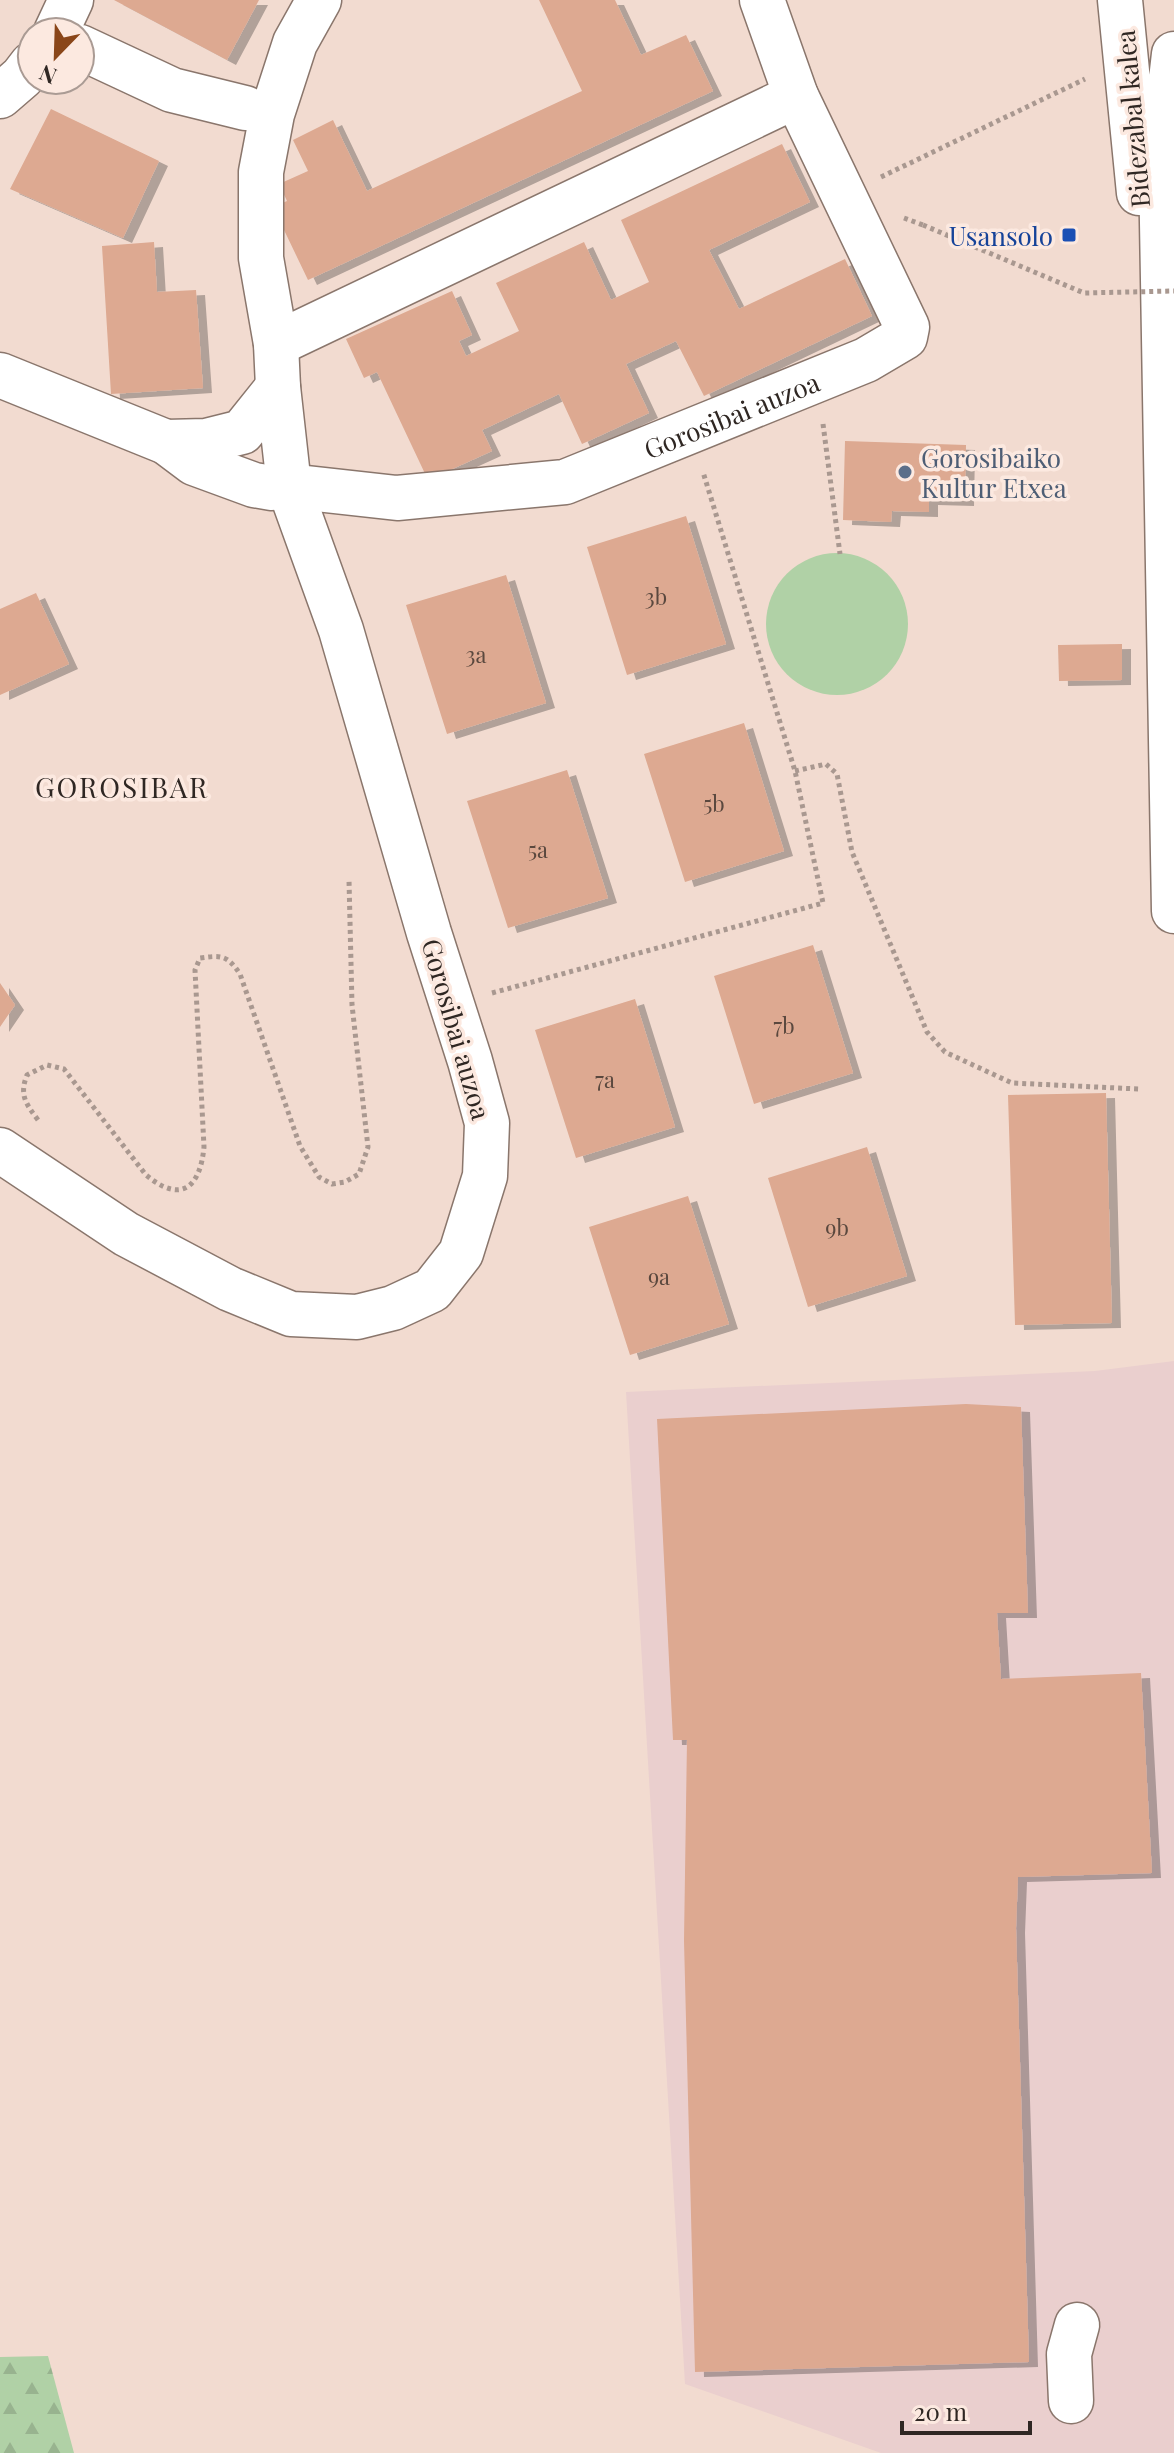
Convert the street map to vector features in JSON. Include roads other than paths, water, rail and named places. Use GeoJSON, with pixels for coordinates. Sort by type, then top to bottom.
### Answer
{"type":"FeatureCollection","features":[{"type":"Feature","properties":{"kind":"main road","name":"Gorosibai auzoa"},"geometry":{"type":"LineString","coordinates":[[0,1150],[126,1234],[230,1289],[291,1314],[357,1317],[393,1308],[432,1290],[461,1253],[485,1176],[487,1123],[341,630],[271,485],[278,387],[276,344],[261,258],[261,172],[272,114],[290,57],[319,0]]}},
{"type":"Feature","properties":{"kind":"main road","name":"Gorosibai auzoa"},"geometry":{"type":"LineString","coordinates":[[0,375],[166,442],[194,463],[271,485],[397,498],[565,482],[866,360],[905,337],[907,327],[796,96],[762,0]]}},
{"type":"Feature","properties":{"kind":"main road","name":"Bidezabal kalea"},"geometry":{"type":"LineString","coordinates":[[1120,0],[1152,330],[1164,395]]}},
{"type":"Feature","properties":{"kind":"main road"},"geometry":{"type":"LineString","coordinates":[[96,54],[172,90],[245,108]]}},
{"type":"Feature","properties":{"kind":"main road","name":"Bidezabal kalea"},"geometry":{"type":"LineString","coordinates":[[1174,54],[1161,165],[1174,911]]}},
{"type":"Feature","properties":{"kind":"main road"},"geometry":{"type":"LineString","coordinates":[[0,96],[16,82]]}},
{"type":"Feature","properties":{"kind":"main road"},"geometry":{"type":"LineString","coordinates":[[276,344],[796,96]]}},
{"type":"Feature","properties":{"kind":"main road"},"geometry":{"type":"LineString","coordinates":[[166,442],[206,441],[242,432],[278,387]]}},
{"type":"Feature","properties":{"kind":"main road"},"geometry":{"type":"LineString","coordinates":[[242,432],[244,455],[271,485]]}},
{"type":"Feature","properties":{"kind":"main road"},"geometry":{"type":"LineString","coordinates":[[1071,2401],[1069,2354],[1077,2325]]}},
{"type":"Feature","properties":{"kind":"place","name":"Usansolo"},"geometry":{"type":"Point","coordinates":[1069,235]}},
{"type":"Feature","properties":{"kind":"place","name":"Gorosibaiko Kultur Etxea"},"geometry":{"type":"Point","coordinates":[905,472]}},
{"type":"Feature","properties":{"kind":"district","name":"GOROSIBAR"},"geometry":{"type":"Point","coordinates":[122,786]}}]}
